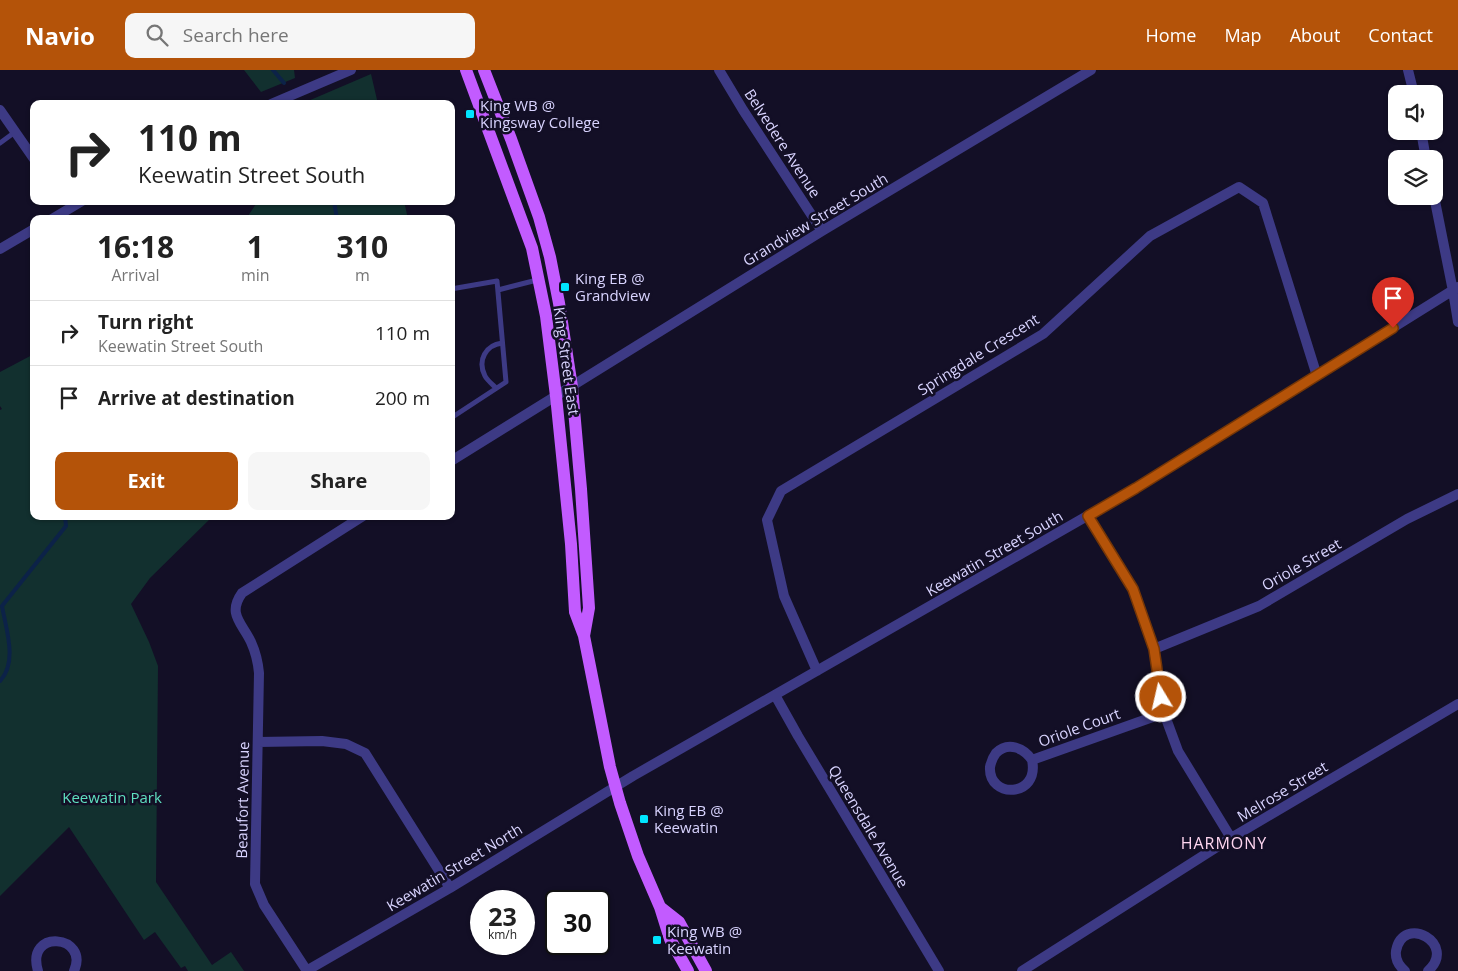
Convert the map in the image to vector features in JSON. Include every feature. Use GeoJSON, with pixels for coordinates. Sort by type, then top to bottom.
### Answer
{"type":"FeatureCollection","features":[{"type":"Feature","properties":{"kind":"main road","name":"King Street East"},"geometry":{"type":"LineString","coordinates":[[466,70],[532,248],[546,316],[556,396],[571,544],[575,612],[584,636],[615,788],[638,856],[660,907],[670,939],[688,971]]}},
{"type":"Feature","properties":{"kind":"main road","name":"King Street East"},"geometry":{"type":"LineString","coordinates":[[484,70],[539,217],[550,257],[572,387],[589,608],[584,636]]}},
{"type":"Feature","properties":{"kind":"main road","name":"King Street East"},"geometry":{"type":"LineString","coordinates":[[660,907],[679,922],[706,971]]}},
{"type":"Feature","properties":{"kind":"street"},"geometry":{"type":"LineString","coordinates":[[280,100],[351,70]]}},
{"type":"Feature","properties":{"kind":"street","name":"Belvedere Avenue"},"geometry":{"type":"LineString","coordinates":[[719,70],[822,231]]}},
{"type":"Feature","properties":{"kind":"street","name":"Grandview Street South"},"geometry":{"type":"LineString","coordinates":[[455,459],[822,231],[1091,70]]}},
{"type":"Feature","properties":{"kind":"street"},"geometry":{"type":"LineString","coordinates":[[1408,70],[1412,85]]}},
{"type":"Feature","properties":{"kind":"street"},"geometry":{"type":"LineString","coordinates":[[0,110],[30,153]]}},
{"type":"Feature","properties":{"kind":"street","name":"Springdale Crescent"},"geometry":{"type":"LineString","coordinates":[[817,671],[784,596],[767,520],[781,491],[1043,334],[1150,236],[1239,187],[1263,202],[1317,376]]}},
{"type":"Feature","properties":{"kind":"street"},"geometry":{"type":"LineString","coordinates":[[56,215],[65,205]]}},
{"type":"Feature","properties":{"kind":"street"},"geometry":{"type":"LineString","coordinates":[[1436,205],[1456,289],[1458,322]]}},
{"type":"Feature","properties":{"kind":"street"},"geometry":{"type":"LineString","coordinates":[[0,249],[30,231]]}},
{"type":"Feature","properties":{"kind":"street","name":"Keewatin Street South"},"geometry":{"type":"LineString","coordinates":[[615,788],[1136,488],[1456,289]]}},
{"type":"Feature","properties":{"kind":"street","name":"Oriole Street"},"geometry":{"type":"LineString","coordinates":[[1154,649],[1260,606],[1407,519],[1458,494]]}},
{"type":"Feature","properties":{"kind":"street"},"geometry":{"type":"LineString","coordinates":[[1088,516],[1133,589],[1154,649],[1164,713],[1178,751],[1231,838]]}},
{"type":"Feature","properties":{"kind":"street","name":"Beaufort Avenue"},"geometry":{"type":"LineString","coordinates":[[307,971],[264,905],[255,884],[259,673],[257,656],[235,612],[237,600],[242,593],[357,520]]}},
{"type":"Feature","properties":{"kind":"street","name":"Queensdale Avenue"},"geometry":{"type":"LineString","coordinates":[[775,695],[939,971]]}},
{"type":"Feature","properties":{"kind":"street","name":"Melrose Street"},"geometry":{"type":"LineString","coordinates":[[1022,971],[1231,838],[1458,704]]}},
{"type":"Feature","properties":{"kind":"street","name":"Oriole Court"},"geometry":{"type":"LineString","coordinates":[[1032,760],[1164,713]]}},
{"type":"Feature","properties":{"kind":"street"},"geometry":{"type":"LineString","coordinates":[[258,742],[322,741],[346,744],[365,753],[450,888]]}},
{"type":"Feature","properties":{"kind":"street","name":"Oriole Court"},"geometry":{"type":"LineString","coordinates":[[1004,748],[1019,748],[1026,751],[1032,760],[1034,772],[1032,778],[1022,788],[1003,789],[993,780],[990,773],[990,765],[993,758],[997,752],[1004,748]]}},
{"type":"Feature","properties":{"kind":"street","name":"Keewatin Street North"},"geometry":{"type":"LineString","coordinates":[[307,971],[450,888],[615,788]]}},
{"type":"Feature","properties":{"kind":"street"},"geometry":{"type":"LineString","coordinates":[[1405,971],[1397,962],[1397,947],[1405,936],[1419,933],[1426,935],[1436,946],[1437,959],[1431,970]]}},
{"type":"Feature","properties":{"kind":"street"},"geometry":{"type":"LineString","coordinates":[[38,971],[36,964],[39,950],[43,945],[56,941],[63,942],[73,950],[76,962],[74,971]]}},
{"type":"Feature","properties":{"kind":"lane"},"geometry":{"type":"LineString","coordinates":[[0,142],[16,132]]}},
{"type":"Feature","properties":{"kind":"lane"},"geometry":{"type":"LineString","coordinates":[[498,290],[538,280]]}},
{"type":"Feature","properties":{"kind":"lane"},"geometry":{"type":"LineString","coordinates":[[455,288],[497,282],[506,382],[455,415]]}},
{"type":"Feature","properties":{"kind":"lane"},"geometry":{"type":"LineString","coordinates":[[496,388],[485,376],[484,356],[488,348],[502,343]]}},
{"type":"Feature","properties":{"kind":"green space"},"geometry":{"type":"Polygon","coordinates":[[[244,70],[294,70],[295,78],[261,92],[244,70]]]}},
{"type":"Feature","properties":{"kind":"green space"},"geometry":{"type":"Polygon","coordinates":[[[371,74],[377,100],[310,100],[371,74]]]}},
{"type":"Feature","properties":{"kind":"green space"},"geometry":{"type":"Polygon","coordinates":[[[255,205],[405,205],[407,215],[249,215],[255,205]]]}},
{"type":"Feature","properties":{"kind":"green space","name":"Keewatin Park"},"geometry":{"type":"Polygon","coordinates":[[[30,356],[30,520],[209,520],[150,578],[131,604],[158,666],[156,882],[212,965],[231,952],[244,971],[188,971],[185,966],[181,968],[155,932],[144,940],[69,827],[0,896],[0,410],[2,409],[0,406],[0,372],[30,356]]]}},
{"type":"Feature","properties":{"kind":"waterway"},"geometry":{"type":"LineString","coordinates":[[273,70],[284,83]]}},
{"type":"Feature","properties":{"kind":"waterway"},"geometry":{"type":"LineString","coordinates":[[335,205],[336,215]]}},
{"type":"Feature","properties":{"kind":"waterway"},"geometry":{"type":"LineString","coordinates":[[0,681],[5,673],[10,655],[2,606],[66,526],[65,520]]}},
{"type":"Feature","properties":{"kind":"place","name":"King WB @ Kingsway College"},"geometry":{"type":"Point","coordinates":[470,114]}},
{"type":"Feature","properties":{"kind":"place","name":"King EB @ Grandview"},"geometry":{"type":"Point","coordinates":[565,287]}},
{"type":"Feature","properties":{"kind":"place","name":"King EB @ Keewatin"},"geometry":{"type":"Point","coordinates":[644,819]}},
{"type":"Feature","properties":{"kind":"place","name":"King WB @ Keewatin"},"geometry":{"type":"Point","coordinates":[657,940]}},
{"type":"Feature","properties":{"kind":"district","name":"HARMONY"},"geometry":{"type":"Point","coordinates":[1224,843]}},
{"type":"Feature","properties":{"kind":"route"},"geometry":{"type":"LineString","coordinates":[[1161,697],[1154,649],[1133,589],[1088,516],[1393,328]]}}]}
